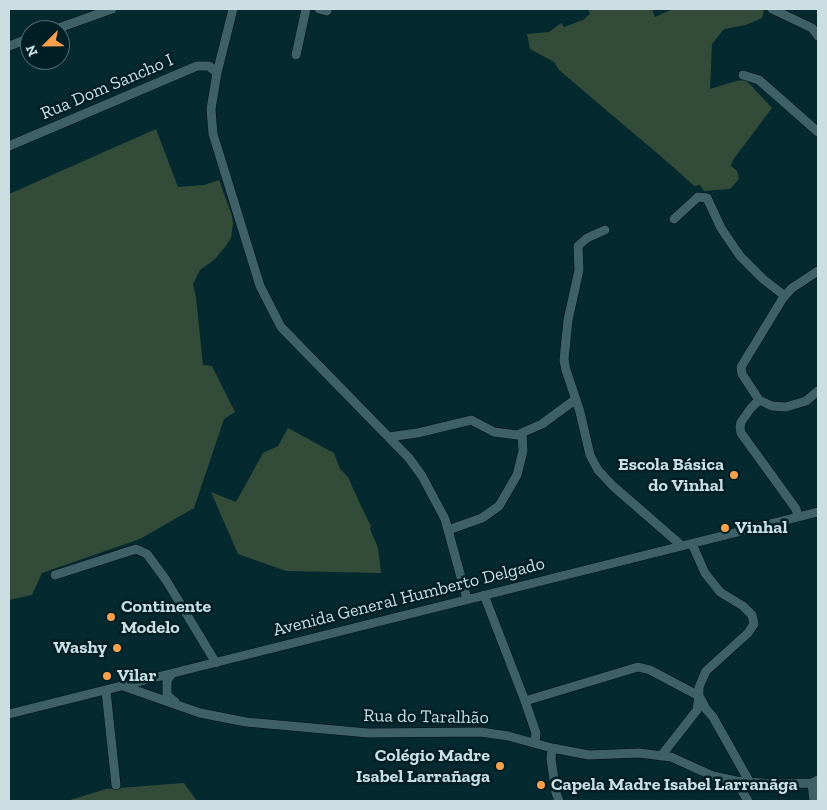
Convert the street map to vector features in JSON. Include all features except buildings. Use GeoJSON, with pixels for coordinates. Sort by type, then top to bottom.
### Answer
{"type":"FeatureCollection","features":[{"type":"Feature","properties":{"kind":"street"},"geometry":{"type":"LineString","coordinates":[[70,24],[112,9]]}},
{"type":"Feature","properties":{"kind":"street"},"geometry":{"type":"LineString","coordinates":[[233,9],[217,73],[211,108],[213,134],[246,244],[265,298],[281,326],[409,458],[422,476],[438,504],[448,530],[467,599]]}},
{"type":"Feature","properties":{"kind":"street"},"geometry":{"type":"LineString","coordinates":[[296,55],[306,9]]}},
{"type":"Feature","properties":{"kind":"street"},"geometry":{"type":"LineString","coordinates":[[319,9],[327,11],[327,9]]}},
{"type":"Feature","properties":{"kind":"street"},"geometry":{"type":"LineString","coordinates":[[772,9],[812,28],[818,36]]}},
{"type":"Feature","properties":{"kind":"street","name":"Rua Dom Sancho I"},"geometry":{"type":"LineString","coordinates":[[9,146],[197,66],[209,66],[217,73]]}},
{"type":"Feature","properties":{"kind":"street"},"geometry":{"type":"LineString","coordinates":[[744,74],[759,80],[818,132]]}},
{"type":"Feature","properties":{"kind":"street"},"geometry":{"type":"LineString","coordinates":[[674,219],[698,197],[707,198],[721,228],[740,256],[763,279],[785,296]]}},
{"type":"Feature","properties":{"kind":"street"},"geometry":{"type":"LineString","coordinates":[[605,230],[587,238],[578,246],[579,270],[568,320],[564,360],[590,455],[598,470],[613,486],[682,546]]}},
{"type":"Feature","properties":{"kind":"street"},"geometry":{"type":"LineString","coordinates":[[818,271],[792,288],[785,296],[740,367],[742,374],[759,400],[772,406],[786,408],[806,401],[818,390]]}},
{"type":"Feature","properties":{"kind":"street"},"geometry":{"type":"LineString","coordinates":[[389,437],[416,433],[471,420],[494,432],[517,435],[542,424],[576,399]]}},
{"type":"Feature","properties":{"kind":"street"},"geometry":{"type":"LineString","coordinates":[[759,400],[741,422],[741,433],[796,508],[798,517]]}},
{"type":"Feature","properties":{"kind":"street"},"geometry":{"type":"LineString","coordinates":[[448,530],[482,518],[499,506],[517,475],[523,451],[522,433]]}},
{"type":"Feature","properties":{"kind":"street","name":"Avenida General Humberto Delgado"},"geometry":{"type":"LineString","coordinates":[[9,714],[818,512]]}},
{"type":"Feature","properties":{"kind":"street"},"geometry":{"type":"LineString","coordinates":[[661,756],[697,710],[699,687],[706,671],[748,633],[754,624],[752,615],[743,606],[720,592],[705,573],[692,544]]}},
{"type":"Feature","properties":{"kind":"street"},"geometry":{"type":"LineString","coordinates":[[55,575],[130,551],[136,550],[147,554],[166,580],[216,663]]}},
{"type":"Feature","properties":{"kind":"street"},"geometry":{"type":"LineString","coordinates":[[484,595],[525,701],[536,733],[535,743]]}},
{"type":"Feature","properties":{"kind":"street"},"geometry":{"type":"LineString","coordinates":[[525,701],[638,667],[650,670],[699,696],[749,781]]}},
{"type":"Feature","properties":{"kind":"street"},"geometry":{"type":"LineString","coordinates":[[172,674],[166,680],[167,695],[177,704]]}},
{"type":"Feature","properties":{"kind":"street","name":"Rua do Taralhão"},"geometry":{"type":"LineString","coordinates":[[123,686],[200,713],[246,722],[368,734],[481,732],[508,736],[552,748],[589,755],[639,753],[670,757],[713,776],[736,781],[774,784],[815,782]]}},
{"type":"Feature","properties":{"kind":"street"},"geometry":{"type":"LineString","coordinates":[[106,691],[116,785]]}},
{"type":"Feature","properties":{"kind":"street"},"geometry":{"type":"LineString","coordinates":[[552,748],[551,760],[559,801]]}},
{"type":"Feature","properties":{"kind":"street"},"geometry":{"type":"LineString","coordinates":[[736,781],[748,801]]}},
{"type":"Feature","properties":{"kind":"street"},"geometry":{"type":"LineString","coordinates":[[815,782],[815,801]]}},
{"type":"Feature","properties":{"kind":"street"},"geometry":{"type":"LineString","coordinates":[[815,801],[818,794]]}},
{"type":"Feature","properties":{"kind":"green space"},"geometry":{"type":"Polygon","coordinates":[[[588,9],[652,9],[655,17],[673,9],[764,9],[762,18],[746,25],[724,29],[712,44],[710,89],[746,80],[772,108],[733,160],[731,166],[737,171],[739,179],[730,189],[704,191],[700,185],[694,186],[559,70],[554,62],[530,49],[527,34],[549,32],[561,23],[564,27],[583,20],[590,14],[588,9]]]}},
{"type":"Feature","properties":{"kind":"green space"},"geometry":{"type":"Polygon","coordinates":[[[156,129],[178,187],[204,185],[219,180],[232,216],[231,238],[214,260],[200,270],[193,284],[203,365],[212,366],[235,412],[224,419],[194,508],[140,539],[42,573],[32,595],[9,600],[9,194],[156,129]]]}},
{"type":"Feature","properties":{"kind":"green space"},"geometry":{"type":"Polygon","coordinates":[[[288,428],[334,453],[340,469],[348,477],[371,526],[370,529],[378,548],[381,573],[286,571],[238,554],[211,492],[236,502],[263,453],[278,446],[288,428]]]}},
{"type":"Feature","properties":{"kind":"green space"},"geometry":{"type":"Polygon","coordinates":[[[184,783],[197,801],[67,801],[106,789],[184,783]]]}},
{"type":"Feature","properties":{"kind":"place","name":"Escola Básica do Vinhal"},"geometry":{"type":"Point","coordinates":[734,475]}},
{"type":"Feature","properties":{"kind":"place","name":"Vinhal"},"geometry":{"type":"Point","coordinates":[725,528]}},
{"type":"Feature","properties":{"kind":"place","name":"Continente Modelo"},"geometry":{"type":"Point","coordinates":[111,617]}},
{"type":"Feature","properties":{"kind":"place","name":"Washy"},"geometry":{"type":"Point","coordinates":[117,648]}},
{"type":"Feature","properties":{"kind":"place","name":"Vilar"},"geometry":{"type":"Point","coordinates":[107,676]}},
{"type":"Feature","properties":{"kind":"place","name":"Colégio Madre Isabel Larrañaga"},"geometry":{"type":"Point","coordinates":[500,766]}},
{"type":"Feature","properties":{"kind":"place","name":"Capela Madre Isabel Larranãga"},"geometry":{"type":"Point","coordinates":[541,785]}}]}
